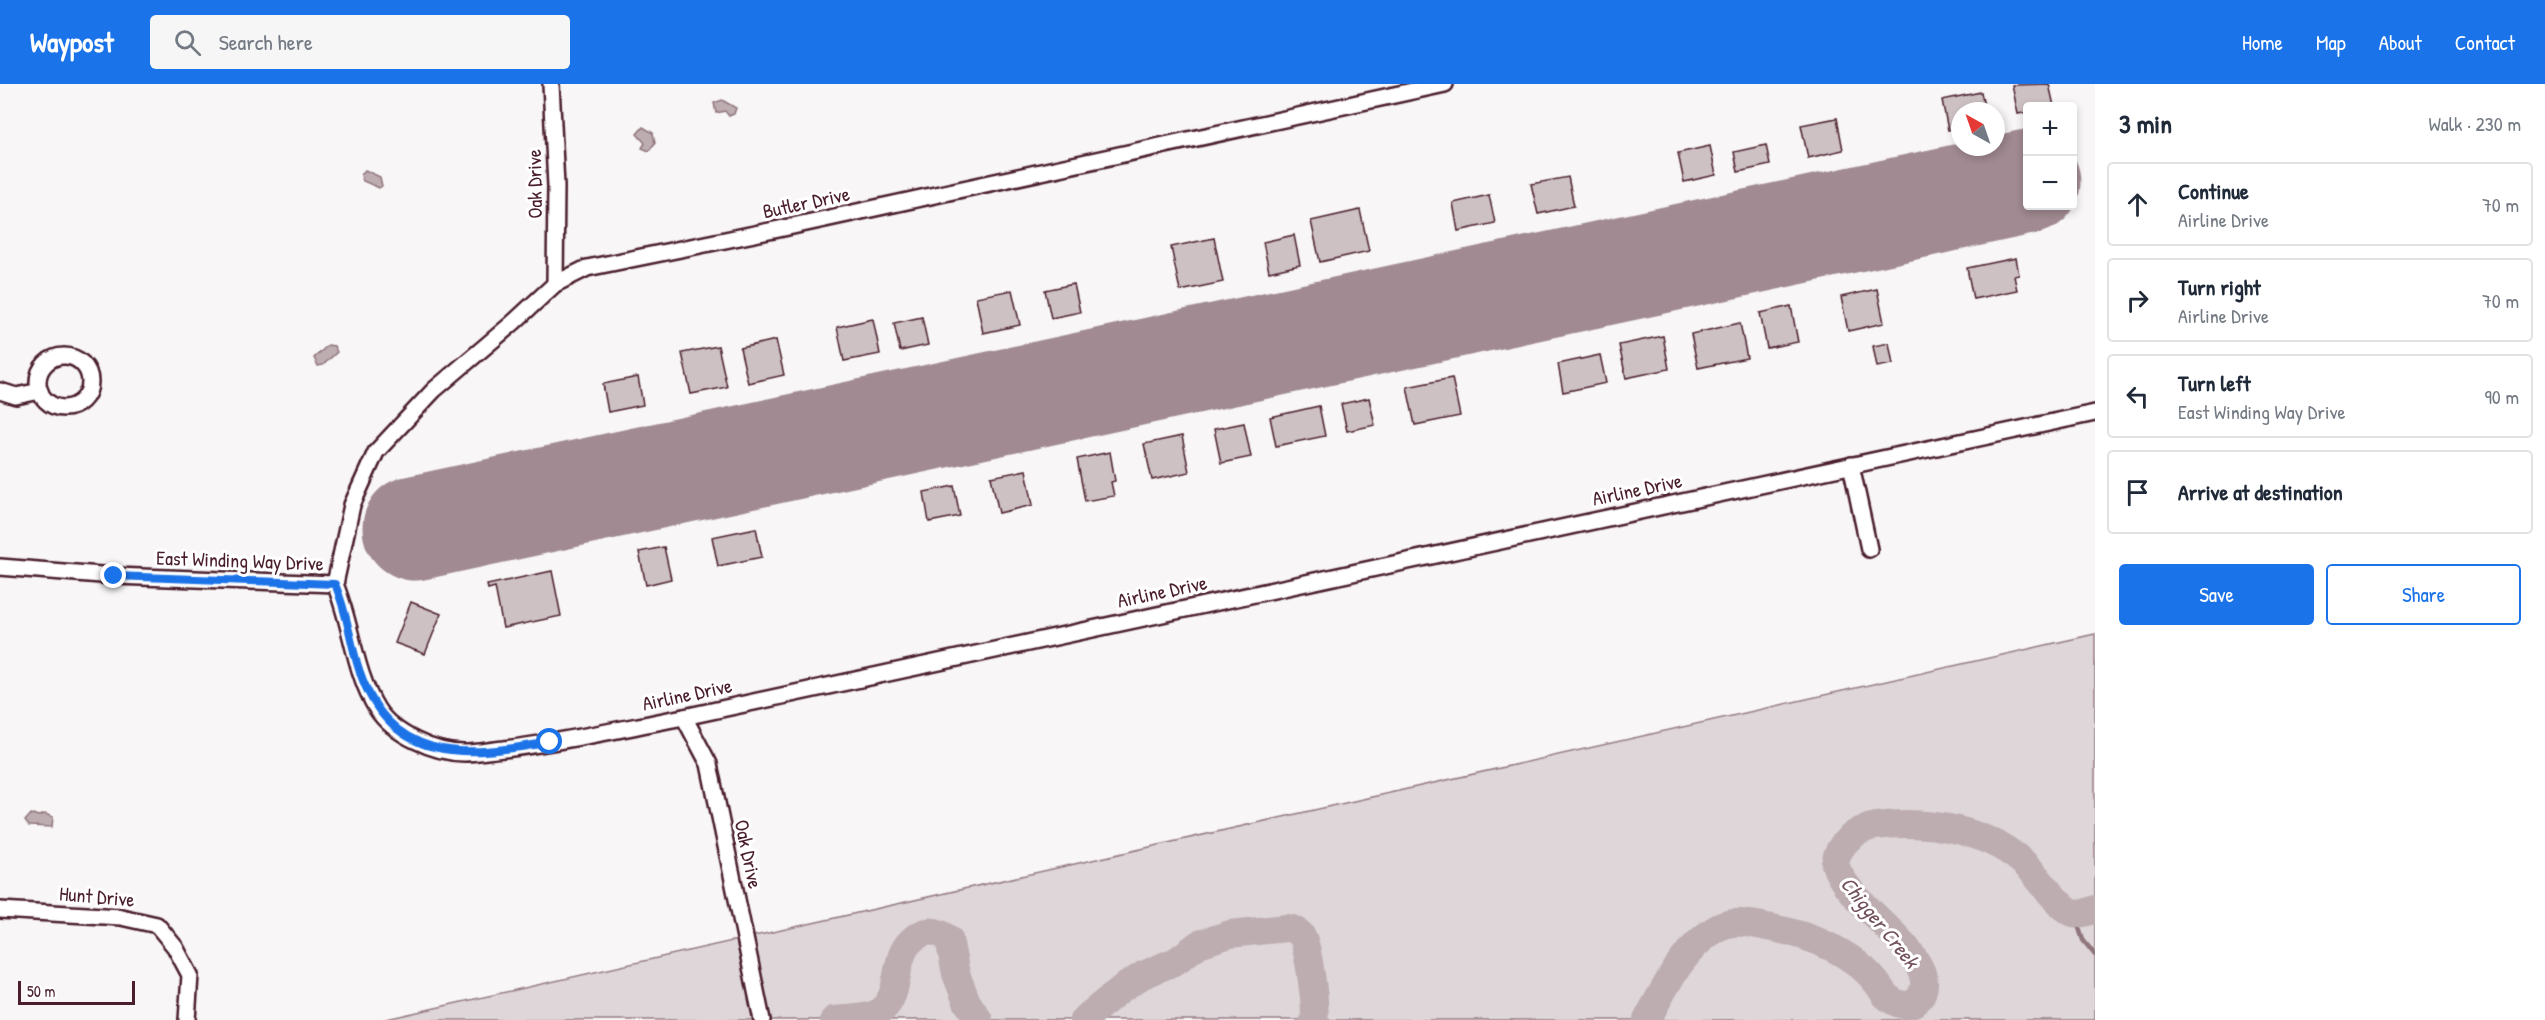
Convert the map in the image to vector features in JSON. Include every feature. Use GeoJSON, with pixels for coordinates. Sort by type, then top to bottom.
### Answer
{"type":"FeatureCollection","features":[{"type":"Feature","properties":{"kind":"street","name":"Oak Drive"},"geometry":{"type":"LineString","coordinates":[[551,84],[556,186],[555,284]]}},
{"type":"Feature","properties":{"kind":"street","name":"Butler Drive"},"geometry":{"type":"LineString","coordinates":[[335,584],[352,506],[375,452],[434,390],[555,284],[587,268],[779,229],[1445,84]]}},
{"type":"Feature","properties":{"kind":"street"},"geometry":{"type":"LineString","coordinates":[[0,391],[16,396],[40,391]]}},
{"type":"Feature","properties":{"kind":"street","name":"Airline Drive"},"geometry":{"type":"LineString","coordinates":[[335,584],[347,612],[357,664],[377,709],[396,731],[424,744],[462,753],[532,746],[684,717],[2095,413]]}},
{"type":"Feature","properties":{"kind":"street"},"geometry":{"type":"LineString","coordinates":[[1851,465],[1869,549]]}},
{"type":"Feature","properties":{"kind":"street","name":"East Winding Way Drive"},"geometry":{"type":"LineString","coordinates":[[0,567],[114,576],[335,584]]}},
{"type":"Feature","properties":{"kind":"street","name":"Oak Drive"},"geometry":{"type":"LineString","coordinates":[[684,717],[709,764],[761,1012]]}},
{"type":"Feature","properties":{"kind":"street","name":"Hunt Drive"},"geometry":{"type":"LineString","coordinates":[[0,910],[121,917],[157,925],[175,947],[190,975],[187,1020]]}},
{"type":"Feature","properties":{"kind":"shaded area"},"geometry":{"type":"Polygon","coordinates":[[[722,100],[736,108],[734,114],[729,116],[725,111],[716,113],[714,103],[722,100]]]}},
{"type":"Feature","properties":{"kind":"shaded area"},"geometry":{"type":"Polygon","coordinates":[[[643,127],[653,133],[655,143],[649,151],[642,148],[645,143],[637,134],[643,127]]]}},
{"type":"Feature","properties":{"kind":"shaded area"},"geometry":{"type":"Polygon","coordinates":[[[365,170],[380,177],[382,186],[379,188],[363,181],[361,175],[365,170]]]}},
{"type":"Feature","properties":{"kind":"shaded area"},"geometry":{"type":"Polygon","coordinates":[[[328,345],[334,346],[337,352],[323,365],[318,366],[314,358],[328,345]]]}},
{"type":"Feature","properties":{"kind":"shaded area"},"geometry":{"type":"Polygon","coordinates":[[[2095,634],[2095,1020],[382,1020],[2095,634]]]}},
{"type":"Feature","properties":{"kind":"shaded area"},"geometry":{"type":"Polygon","coordinates":[[[31,814],[39,816],[45,814],[53,817],[52,827],[29,826],[25,821],[31,814]]]}},
{"type":"Feature","properties":{"kind":"building"},"geometry":{"type":"Polygon","coordinates":[[[2049,84],[2053,102],[2023,102],[2023,113],[2018,114],[2012,85],[2049,84]]]}},
{"type":"Feature","properties":{"kind":"building"},"geometry":{"type":"Polygon","coordinates":[[[1981,92],[1983,102],[1951,102],[1951,129],[1948,130],[1942,100],[1981,92]]]}},
{"type":"Feature","properties":{"kind":"building"},"geometry":{"type":"Polygon","coordinates":[[[1837,118],[1843,150],[1808,158],[1801,125],[1837,118]]]}},
{"type":"Feature","properties":{"kind":"building"},"geometry":{"type":"Polygon","coordinates":[[[1766,145],[1770,165],[1738,172],[1734,152],[1766,145]]]}},
{"type":"Feature","properties":{"kind":"building"},"geometry":{"type":"Polygon","coordinates":[[[1710,146],[1716,175],[1684,182],[1678,153],[1710,146]]]}},
{"type":"Feature","properties":{"kind":"building"},"geometry":{"type":"Polygon","coordinates":[[[1568,177],[1574,206],[1538,214],[1531,184],[1568,177]]]}},
{"type":"Feature","properties":{"kind":"building"},"geometry":{"type":"Polygon","coordinates":[[[1489,195],[1495,223],[1458,231],[1453,203],[1489,195]]]}},
{"type":"Feature","properties":{"kind":"building"},"geometry":{"type":"Polygon","coordinates":[[[1360,210],[1369,251],[1320,262],[1311,221],[1360,210]]]}},
{"type":"Feature","properties":{"kind":"building"},"geometry":{"type":"Polygon","coordinates":[[[1294,235],[1300,265],[1269,272],[1263,242],[1294,235]]]}},
{"type":"Feature","properties":{"kind":"building"},"geometry":{"type":"Polygon","coordinates":[[[1214,238],[1223,282],[1180,291],[1171,247],[1214,238]]]}},
{"type":"Feature","properties":{"kind":"building"},"geometry":{"type":"Polygon","coordinates":[[[2016,258],[2019,275],[2014,276],[2017,290],[1973,299],[1967,268],[2016,258]]]}},
{"type":"Feature","properties":{"kind":"building"},"geometry":{"type":"Polygon","coordinates":[[[1074,284],[1080,312],[1051,318],[1045,290],[1074,284]]]}},
{"type":"Feature","properties":{"kind":"building"},"geometry":{"type":"Polygon","coordinates":[[[1877,289],[1884,323],[1848,331],[1841,297],[1877,289]]]}},
{"type":"Feature","properties":{"kind":"building"},"geometry":{"type":"Polygon","coordinates":[[[1012,290],[1020,325],[983,333],[976,297],[1012,290]]]}},
{"type":"Feature","properties":{"kind":"building"},"geometry":{"type":"Polygon","coordinates":[[[1791,306],[1798,342],[1767,348],[1760,313],[1791,306]]]}},
{"type":"Feature","properties":{"kind":"building"},"geometry":{"type":"Polygon","coordinates":[[[922,317],[928,345],[900,351],[894,323],[922,317]]]}},
{"type":"Feature","properties":{"kind":"building"},"geometry":{"type":"Polygon","coordinates":[[[873,319],[880,354],[844,361],[837,327],[873,319]]]}},
{"type":"Feature","properties":{"kind":"building"},"geometry":{"type":"Polygon","coordinates":[[[1740,323],[1747,358],[1698,368],[1691,334],[1740,323]]]}},
{"type":"Feature","properties":{"kind":"building"},"geometry":{"type":"Polygon","coordinates":[[[1663,336],[1669,369],[1626,378],[1619,345],[1663,336]]]}},
{"type":"Feature","properties":{"kind":"building"},"geometry":{"type":"Polygon","coordinates":[[[776,340],[784,375],[748,383],[740,348],[776,340]]]}},
{"type":"Feature","properties":{"kind":"building"},"geometry":{"type":"Polygon","coordinates":[[[1889,343],[1893,364],[1877,367],[1873,346],[1889,343]]]}},
{"type":"Feature","properties":{"kind":"building"},"geometry":{"type":"Polygon","coordinates":[[[718,346],[727,387],[691,394],[682,353],[718,346]]]}},
{"type":"Feature","properties":{"kind":"building"},"geometry":{"type":"Polygon","coordinates":[[[1600,355],[1606,383],[1563,392],[1558,364],[1600,355]]]}},
{"type":"Feature","properties":{"kind":"building"},"geometry":{"type":"Polygon","coordinates":[[[638,377],[643,405],[608,412],[603,384],[638,377]]]}},
{"type":"Feature","properties":{"kind":"building"},"geometry":{"type":"Polygon","coordinates":[[[1452,378],[1460,416],[1415,425],[1407,387],[1452,378]]]}},
{"type":"Feature","properties":{"kind":"building"},"geometry":{"type":"Polygon","coordinates":[[[1369,398],[1375,425],[1347,431],[1341,404],[1369,398]]]}},
{"type":"Feature","properties":{"kind":"building"},"geometry":{"type":"Polygon","coordinates":[[[1319,406],[1325,436],[1276,446],[1270,417],[1319,406]]]}},
{"type":"Feature","properties":{"kind":"building"},"geometry":{"type":"Polygon","coordinates":[[[1244,423],[1251,457],[1221,463],[1214,429],[1244,423]]]}},
{"type":"Feature","properties":{"kind":"building"},"geometry":{"type":"Polygon","coordinates":[[[1182,436],[1189,472],[1152,480],[1144,444],[1182,436]]]}},
{"type":"Feature","properties":{"kind":"building"},"geometry":{"type":"Polygon","coordinates":[[[1110,452],[1115,481],[1111,482],[1114,496],[1085,501],[1077,459],[1110,452]]]}},
{"type":"Feature","properties":{"kind":"building"},"geometry":{"type":"Polygon","coordinates":[[[1026,470],[1033,505],[999,513],[991,477],[1026,470]]]}},
{"type":"Feature","properties":{"kind":"building"},"geometry":{"type":"Polygon","coordinates":[[[954,486],[960,516],[929,522],[924,492],[954,486]]]}},
{"type":"Feature","properties":{"kind":"building"},"geometry":{"type":"Polygon","coordinates":[[[756,528],[762,557],[718,566],[712,537],[756,528]]]}},
{"type":"Feature","properties":{"kind":"building"},"geometry":{"type":"Polygon","coordinates":[[[664,547],[671,579],[646,585],[639,552],[664,547]]]}},
{"type":"Feature","properties":{"kind":"building"},"geometry":{"type":"Polygon","coordinates":[[[552,571],[561,616],[503,628],[495,587],[488,589],[487,585],[552,571]]]}},
{"type":"Feature","properties":{"kind":"building"},"geometry":{"type":"Polygon","coordinates":[[[411,602],[441,614],[425,654],[395,643],[411,602]]]}},
{"type":"Feature","properties":{"kind":"waterway","name":"Chigger Creek"},"geometry":{"type":"LineString","coordinates":[[1647,1020],[1683,959],[1714,930],[1733,923],[1754,924],[1818,941],[1863,968],[1885,995],[1895,1002],[1904,1005],[1917,1001],[1924,988],[1924,980],[1914,958],[1851,891],[1841,878],[1835,864],[1840,850],[1849,838],[1862,830],[1876,826],[1896,824],[1938,826],[1979,837],[2016,856],[2068,910],[2078,914],[2095,909]]}},
{"type":"Feature","properties":{"kind":"waterway"},"geometry":{"type":"LineString","coordinates":[[2074,913],[2083,940],[2095,955]]}},
{"type":"Feature","properties":{"kind":"waterway","name":"Chigger Creek"},"geometry":{"type":"LineString","coordinates":[[1083,1020],[1121,989],[1143,975],[1176,961],[1199,944],[1230,934],[1286,928],[1299,933],[1304,942],[1313,991],[1314,1020]]}},
{"type":"Feature","properties":{"kind":"waterway","name":"Chigger Creek"},"geometry":{"type":"LineString","coordinates":[[834,1020],[866,1017],[883,1009],[890,1001],[894,991],[905,948],[912,940],[930,931],[940,933],[949,939],[956,974],[967,1002],[979,1020]]}},
{"type":"Feature","properties":{"kind":"runway"},"geometry":{"type":"LineString","coordinates":[[415,528],[2023,183]]}},
{"type":"Feature","properties":{"kind":"route"},"geometry":{"type":"LineString","coordinates":[[114,576],[335,584],[347,612],[357,664],[377,709],[396,731],[424,744],[462,753],[550,742]]}}]}
